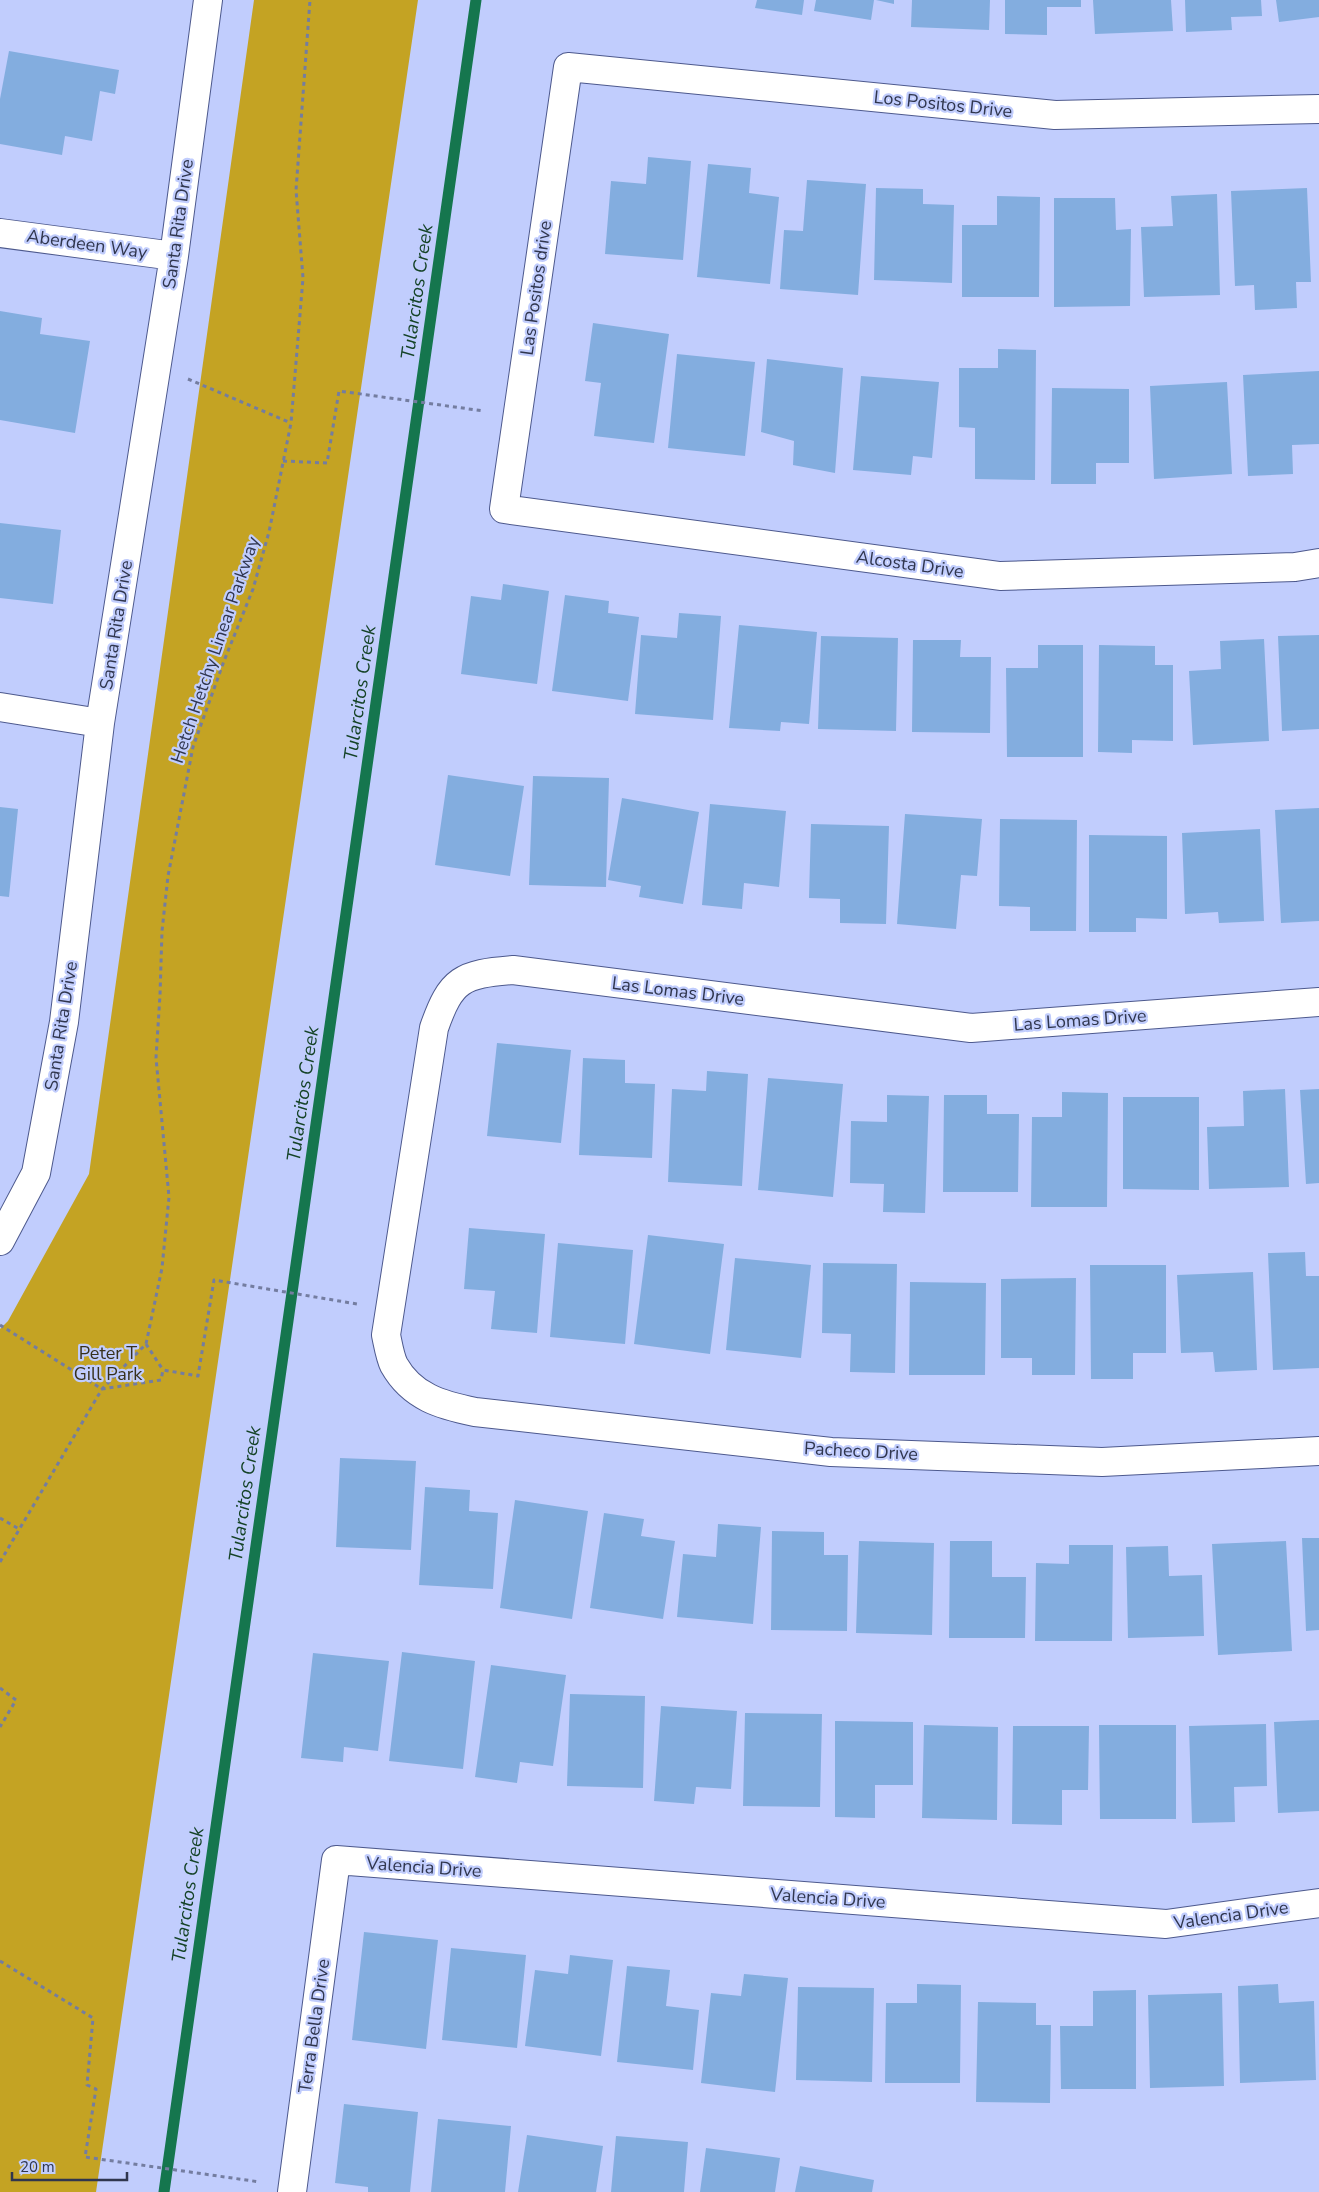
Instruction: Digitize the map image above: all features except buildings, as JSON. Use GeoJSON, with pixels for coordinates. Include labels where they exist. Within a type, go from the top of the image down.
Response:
{"type":"FeatureCollection","features":[{"type":"Feature","properties":{"kind":"street","name":"Santa Rita Drive"},"geometry":{"type":"LineString","coordinates":[[0,1241],[36,1173],[64,1022],[100,723],[174,256],[208,0]]}},
{"type":"Feature","properties":{"kind":"street","name":"Los Positos Drive"},"geometry":{"type":"LineString","coordinates":[[568,67],[1054,115],[1319,109]]}},
{"type":"Feature","properties":{"kind":"street","name":"Las Positos drive"},"geometry":{"type":"LineString","coordinates":[[504,508],[568,67]]}},
{"type":"Feature","properties":{"kind":"street","name":"Aberdeen Way"},"geometry":{"type":"LineString","coordinates":[[0,233],[174,256]]}},
{"type":"Feature","properties":{"kind":"street","name":"Alcosta Drive"},"geometry":{"type":"LineString","coordinates":[[504,508],[1000,576],[1295,567],[1319,563]]}},
{"type":"Feature","properties":{"kind":"street"},"geometry":{"type":"LineString","coordinates":[[0,707],[100,723]]}},
{"type":"Feature","properties":{"kind":"street","name":"Las Lomas Drive"},"geometry":{"type":"LineString","coordinates":[[410,1387],[394,1364],[386,1335],[434,1028],[443,1002],[458,982],[482,972],[513,970],[971,1028],[1319,1002]]}},
{"type":"Feature","properties":{"kind":"street","name":"Pacheco Drive"},"geometry":{"type":"LineString","coordinates":[[410,1387],[444,1406],[475,1412],[832,1452],[1102,1462],[1319,1451]]}},
{"type":"Feature","properties":{"kind":"street","name":"Valencia Drive"},"geometry":{"type":"LineString","coordinates":[[336,1860],[1166,1924],[1319,1903]]}},
{"type":"Feature","properties":{"kind":"street","name":"Terra Bella Drive"},"geometry":{"type":"LineString","coordinates":[[293,2189],[336,1860]]}},
{"type":"Feature","properties":{"kind":"path","name":"Hetch Hetchy Linear Parkway"},"geometry":{"type":"LineString","coordinates":[[146,1344],[162,1268],[169,1198],[156,1058],[162,931],[168,876],[193,747],[224,661],[253,589],[269,532],[291,423],[303,278],[296,190],[310,0]]}},
{"type":"Feature","properties":{"kind":"path"},"geometry":{"type":"LineString","coordinates":[[157,366],[291,423]]}},
{"type":"Feature","properties":{"kind":"path"},"geometry":{"type":"LineString","coordinates":[[283,461],[327,463],[339,391],[458,407]]}},
{"type":"Feature","properties":{"kind":"path"},"geometry":{"type":"LineString","coordinates":[[163,1370],[198,1376],[214,1280],[328,1299]]}},
{"type":"Feature","properties":{"kind":"path"},"geometry":{"type":"LineString","coordinates":[[0,1326],[102,1388],[161,1380],[163,1370],[146,1344],[102,1388],[0,1562]]}},
{"type":"Feature","properties":{"kind":"path"},"geometry":{"type":"LineString","coordinates":[[0,1518],[19,1529]]}},
{"type":"Feature","properties":{"kind":"path"},"geometry":{"type":"LineString","coordinates":[[0,1688],[16,1700],[0,1726]]}},
{"type":"Feature","properties":{"kind":"path"},"geometry":{"type":"LineString","coordinates":[[0,1961],[94,2018],[86,2085],[96,2089],[85,2157],[206,2174],[293,2189]]}},
{"type":"Feature","properties":{"kind":"green space","name":"Peter T Gill Park"},"geometry":{"type":"Polygon","coordinates":[[[254,0],[418,0],[96,2192],[0,2192],[0,1329],[8,1321],[89,1174],[254,0]]]}},
{"type":"Feature","properties":{"kind":"waterway","name":"Tularcitos Creek"},"geometry":{"type":"LineString","coordinates":[[164,2192],[476,0]]}}]}
